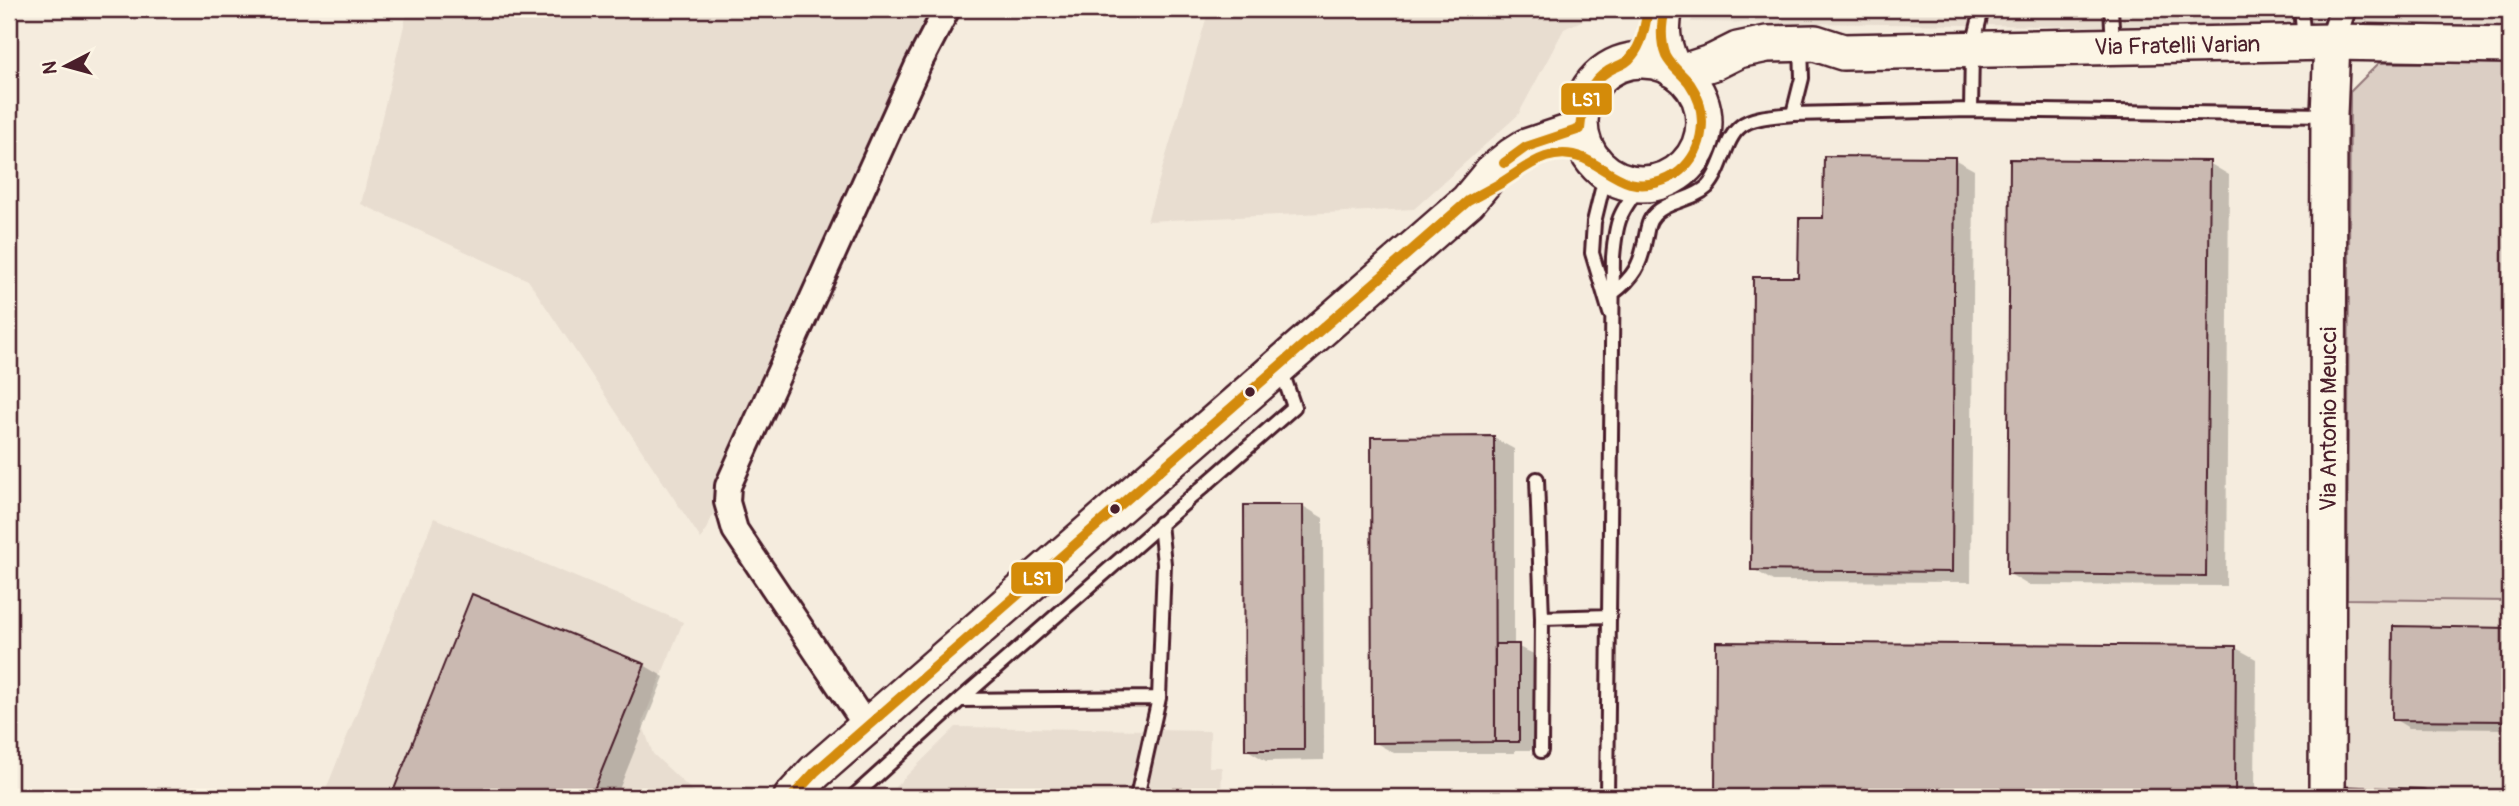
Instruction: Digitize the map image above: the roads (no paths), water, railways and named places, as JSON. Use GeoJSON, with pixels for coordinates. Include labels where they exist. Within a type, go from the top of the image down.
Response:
{"type":"FeatureCollection","features":[{"type":"Feature","properties":{"kind":"street"},"geometry":{"type":"LineString","coordinates":[[867,727],[735,530],[727,502],[729,486],[918,65],[947,9]]}},
{"type":"Feature","properties":{"kind":"street"},"geometry":{"type":"LineString","coordinates":[[1627,62],[1639,44],[1648,9]]}},
{"type":"Feature","properties":{"kind":"street"},"geometry":{"type":"LineString","coordinates":[[1468,201],[1546,156],[1573,155],[1600,167],[1623,182],[1641,185],[1662,181],[1681,171],[1695,155],[1703,135],[1703,114],[1691,85],[1676,71],[1663,46],[1661,31],[1665,9]]}},
{"type":"Feature","properties":{"kind":"street"},"geometry":{"type":"LineString","coordinates":[[2318,43],[2343,9]]}},
{"type":"Feature","properties":{"kind":"street","name":"Via Fratelli Varian"},"geometry":{"type":"LineString","coordinates":[[1703,114],[1717,90],[1736,76],[1801,55],[1815,43],[1843,52],[2318,43],[2510,45]]}},
{"type":"Feature","properties":{"kind":"street","name":"Via Antonio Meucci"},"geometry":{"type":"LineString","coordinates":[[2318,43],[2329,115],[2327,796]]}},
{"type":"Feature","properties":{"kind":"street","name":"Via Fratelli Varian"},"geometry":{"type":"LineString","coordinates":[[1676,71],[1714,62],[1738,50],[1767,44],[1801,55]]}},
{"type":"Feature","properties":{"kind":"street"},"geometry":{"type":"LineString","coordinates":[[1600,167],[1585,146],[1580,129],[1581,111],[1587,94],[1597,80],[1611,69],[1627,62],[1650,61],[1676,71]]}},
{"type":"Feature","properties":{"kind":"street"},"geometry":{"type":"LineString","coordinates":[[792,797],[815,772],[1468,201],[1492,172],[1526,148],[1580,129]]}},
{"type":"Feature","properties":{"kind":"lane"},"geometry":{"type":"LineString","coordinates":[[1970,110],[1972,50],[1982,9]]}},
{"type":"Feature","properties":{"kind":"lane"},"geometry":{"type":"LineString","coordinates":[[2110,9],[2113,48]]}},
{"type":"Feature","properties":{"kind":"lane"},"geometry":{"type":"LineString","coordinates":[[2301,9],[2318,43]]}},
{"type":"Feature","properties":{"kind":"lane"},"geometry":{"type":"LineString","coordinates":[[1793,114],[1802,78],[1801,55]]}},
{"type":"Feature","properties":{"kind":"lane"},"geometry":{"type":"LineString","coordinates":[[1613,293],[1636,273],[1652,218],[1666,206],[1693,196],[1706,187],[1719,168],[1735,132],[1742,124],[1752,120],[1793,114],[1970,110],[2329,115]]}},
{"type":"Feature","properties":{"kind":"lane"},"geometry":{"type":"LineString","coordinates":[[1600,167],[1592,253],[1613,323]]}},
{"type":"Feature","properties":{"kind":"lane"},"geometry":{"type":"LineString","coordinates":[[1607,797],[1616,226],[1624,205],[1641,185]]}},
{"type":"Feature","properties":{"kind":"lane"},"geometry":{"type":"LineString","coordinates":[[853,797],[1294,407],[1279,366]]}},
{"type":"Feature","properties":{"kind":"lane"},"geometry":{"type":"LineString","coordinates":[[1537,480],[1542,618],[1541,751]]}},
{"type":"Feature","properties":{"kind":"lane"},"geometry":{"type":"LineString","coordinates":[[1137,797],[1159,698],[1164,564],[1160,523]]}},
{"type":"Feature","properties":{"kind":"lane"},"geometry":{"type":"LineString","coordinates":[[1542,618],[1610,615]]}},
{"type":"Feature","properties":{"kind":"lane"},"geometry":{"type":"LineString","coordinates":[[960,700],[1159,698]]}},
{"type":"Feature","properties":{"kind":"lane"},"geometry":{"type":"LineString","coordinates":[[2327,796],[2422,797]]}}]}
